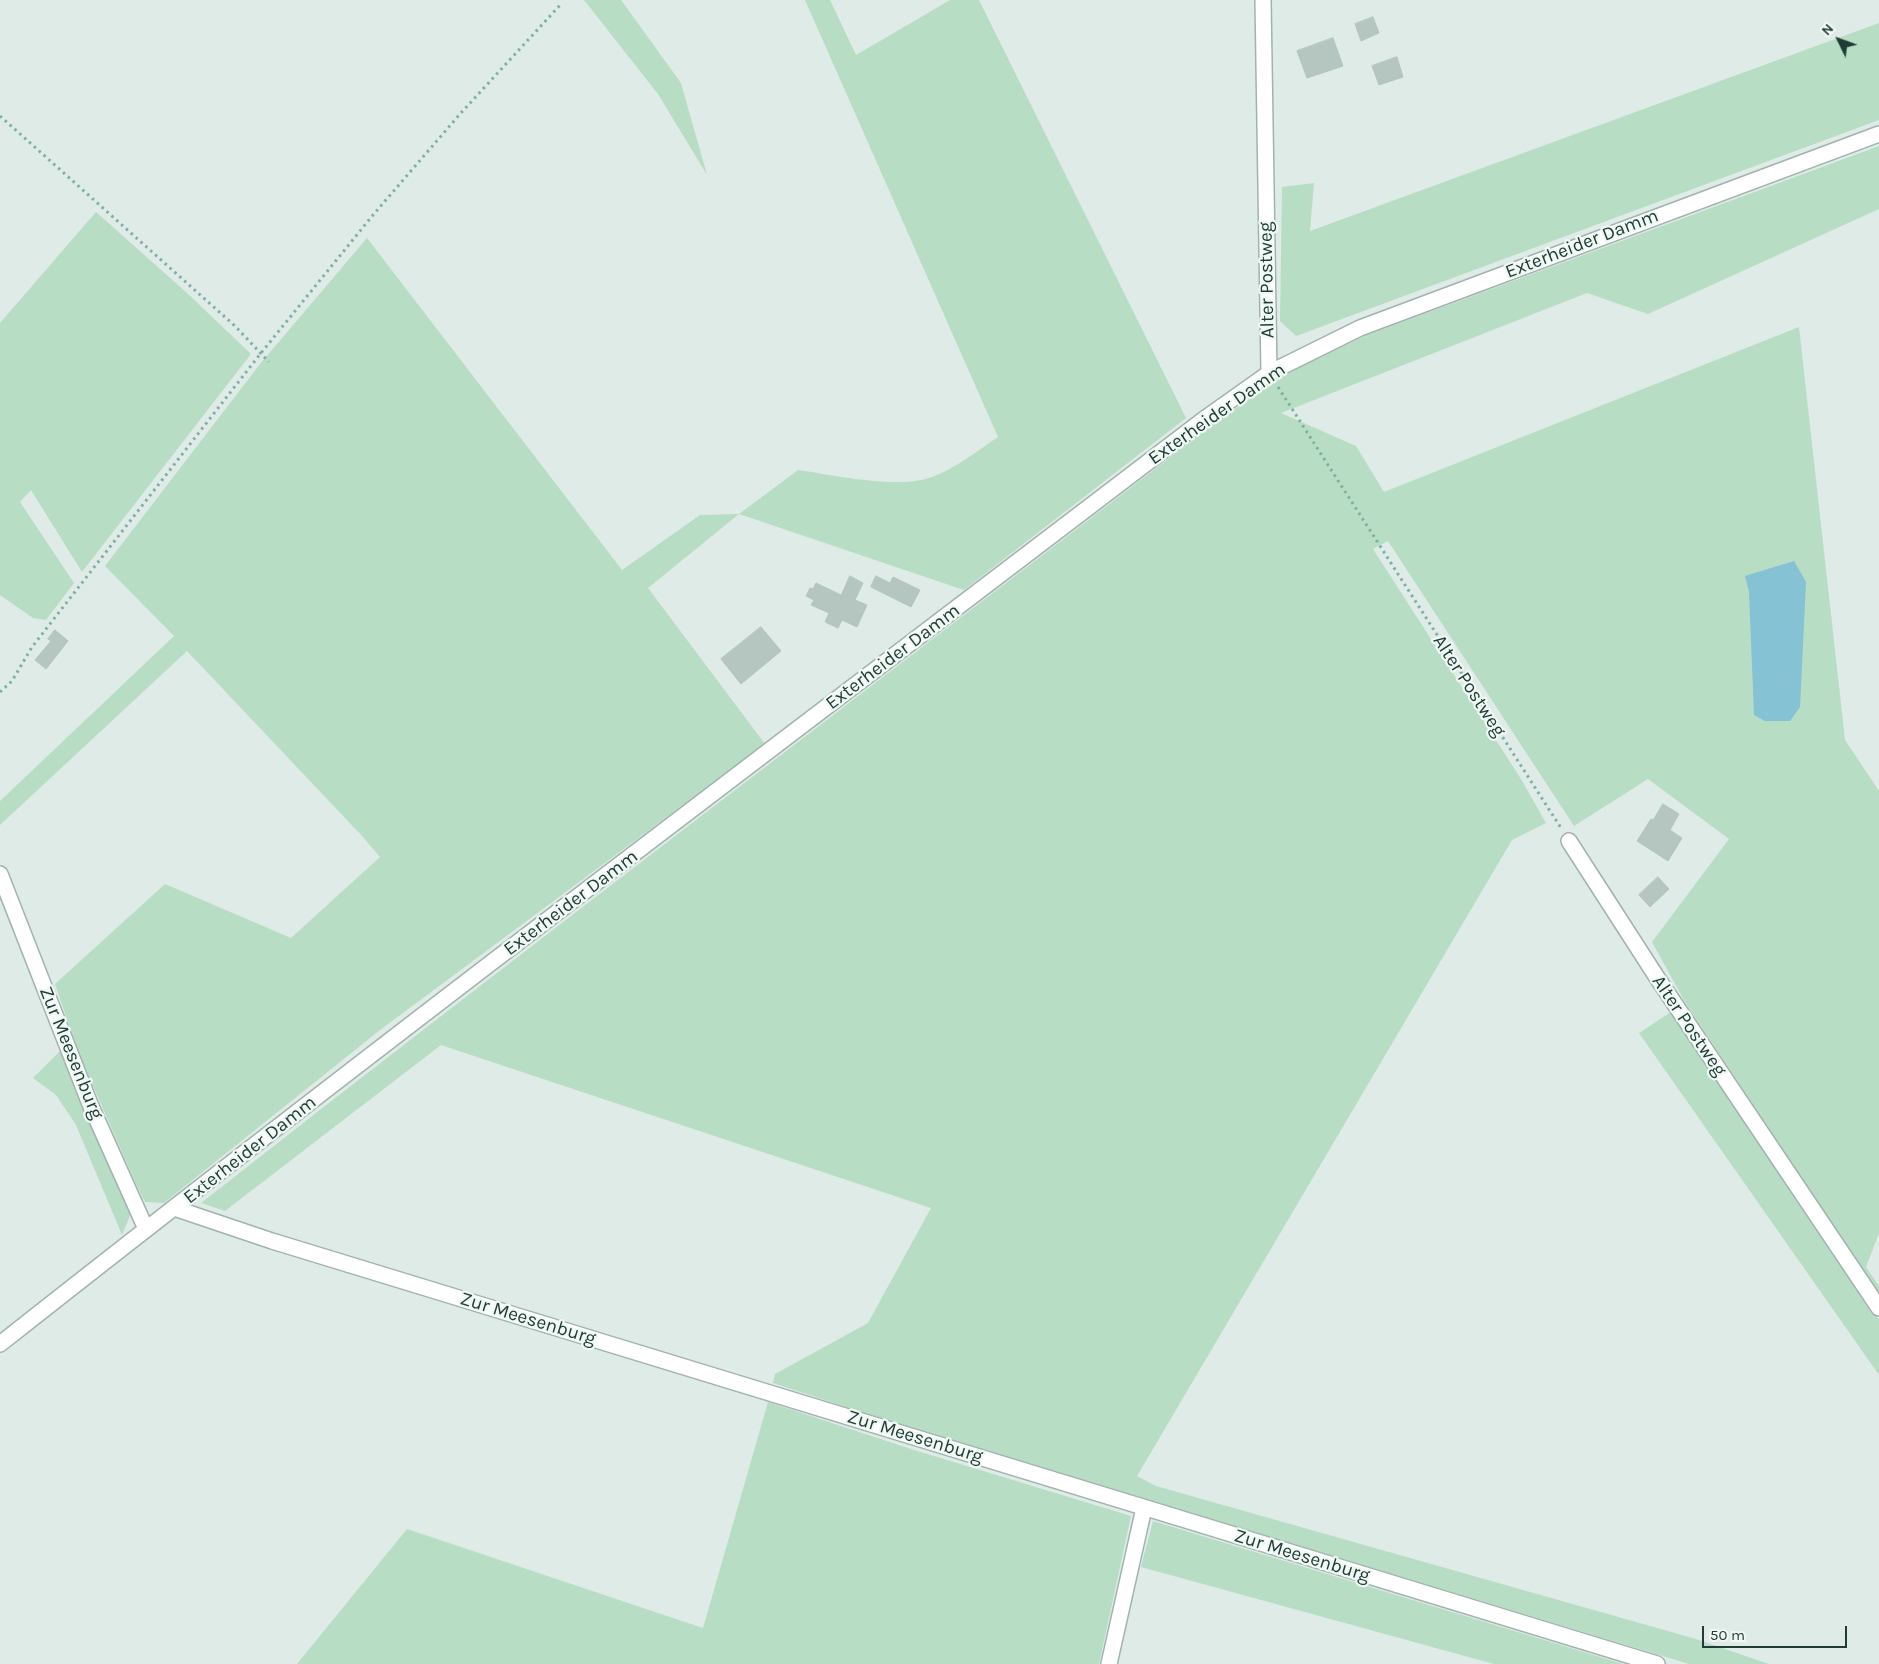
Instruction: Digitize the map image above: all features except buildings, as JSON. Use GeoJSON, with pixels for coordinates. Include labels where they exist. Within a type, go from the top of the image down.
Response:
{"type":"FeatureCollection","features":[{"type":"Feature","properties":{"kind":"street","name":"Alter Postweg"},"geometry":{"type":"LineString","coordinates":[[1263,0],[1269,373]]}},
{"type":"Feature","properties":{"kind":"street","name":"Exterheider Damm"},"geometry":{"type":"LineString","coordinates":[[0,1344],[146,1229],[1199,422],[1269,373],[1360,328],[1879,134]]}},
{"type":"Feature","properties":{"kind":"street","name":"Alter Postweg"},"geometry":{"type":"LineString","coordinates":[[1569,841],[1656,976],[1879,1308]]}},
{"type":"Feature","properties":{"kind":"street","name":"Zur Meesenburg"},"geometry":{"type":"LineString","coordinates":[[0,874],[90,1104],[146,1229]]}},
{"type":"Feature","properties":{"kind":"street","name":"Zur Meesenburg"},"geometry":{"type":"LineString","coordinates":[[174,1208],[272,1241],[1657,1664]]}},
{"type":"Feature","properties":{"kind":"street"},"geometry":{"type":"LineString","coordinates":[[1108,1664],[1144,1508]]}},
{"type":"Feature","properties":{"kind":"path"},"geometry":{"type":"LineString","coordinates":[[0,692],[12,681],[32,647],[262,353],[373,215],[460,114],[562,3]]}},
{"type":"Feature","properties":{"kind":"path"},"geometry":{"type":"LineString","coordinates":[[0,116],[235,326],[269,362]]}},
{"type":"Feature","properties":{"kind":"path","name":"Alter Postweg"},"geometry":{"type":"LineString","coordinates":[[1269,373],[1569,841]]}},
{"type":"Feature","properties":{"kind":"green space"},"geometry":{"type":"Polygon","coordinates":[[[584,0],[621,0],[681,83],[707,175],[658,94],[584,0]]]}},
{"type":"Feature","properties":{"kind":"green space"},"geometry":{"type":"Polygon","coordinates":[[[805,0],[830,0],[856,55],[950,0],[979,0],[1186,418],[964,590],[739,514],[798,470],[884,482],[918,481],[949,469],[998,437],[805,0]]]}},
{"type":"Feature","properties":{"kind":"green space"},"geometry":{"type":"Polygon","coordinates":[[[1879,23],[1879,120],[1296,336],[1280,321],[1282,187],[1314,183],[1310,231],[1879,23]]]}},
{"type":"Feature","properties":{"kind":"green space"},"geometry":{"type":"Polygon","coordinates":[[[1879,146],[1879,209],[1648,314],[1587,293],[1281,413],[1356,446],[1384,492],[1799,327],[1845,740],[1879,791],[1879,1233],[1866,1267],[1879,1286],[1879,1294],[1685,1002],[1652,942],[1729,839],[1648,779],[1574,826],[1388,541],[1373,549],[1521,779],[1546,823],[1512,840],[1137,1476],[1156,1486],[1696,1639],[1769,1664],[1689,1664],[907,1427],[773,1383],[775,1374],[868,1323],[931,1208],[441,1045],[225,1211],[201,1203],[581,908],[1216,422],[1291,371],[1367,335],[1879,146]]]}},
{"type":"Feature","properties":{"kind":"green space"},"geometry":{"type":"Polygon","coordinates":[[[96,212],[187,293],[251,354],[82,572],[31,490],[20,502],[74,583],[46,620],[33,618],[0,595],[0,323],[96,212]]]}},
{"type":"Feature","properties":{"kind":"green space"},"geometry":{"type":"Polygon","coordinates":[[[367,238],[622,570],[700,515],[739,514],[648,588],[765,744],[380,1030],[164,1203],[145,1202],[79,1054],[55,984],[165,884],[291,938],[380,857],[187,651],[0,825],[0,801],[174,636],[105,566],[260,364],[367,238]]]}},
{"type":"Feature","properties":{"kind":"green space"},"geometry":{"type":"Polygon","coordinates":[[[1671,1012],[1879,1320],[1879,1375],[1639,1033],[1671,1012]]]}},
{"type":"Feature","properties":{"kind":"green space"},"geometry":{"type":"Polygon","coordinates":[[[62,1049],[131,1213],[122,1235],[76,1125],[56,1095],[33,1078],[62,1049]]]}},
{"type":"Feature","properties":{"kind":"green space"},"geometry":{"type":"Polygon","coordinates":[[[768,1402],[911,1449],[1131,1516],[1099,1664],[297,1664],[407,1529],[703,1628],[768,1402]]]}},
{"type":"Feature","properties":{"kind":"green space"},"geometry":{"type":"Polygon","coordinates":[[[1153,1521],[1623,1664],[1494,1664],[1141,1567],[1153,1521]]]}},
{"type":"Feature","properties":{"kind":"water"},"geometry":{"type":"Polygon","coordinates":[[[1794,561],[1806,582],[1800,707],[1790,721],[1765,721],[1754,715],[1749,592],[1745,576],[1794,561]]]}}]}
